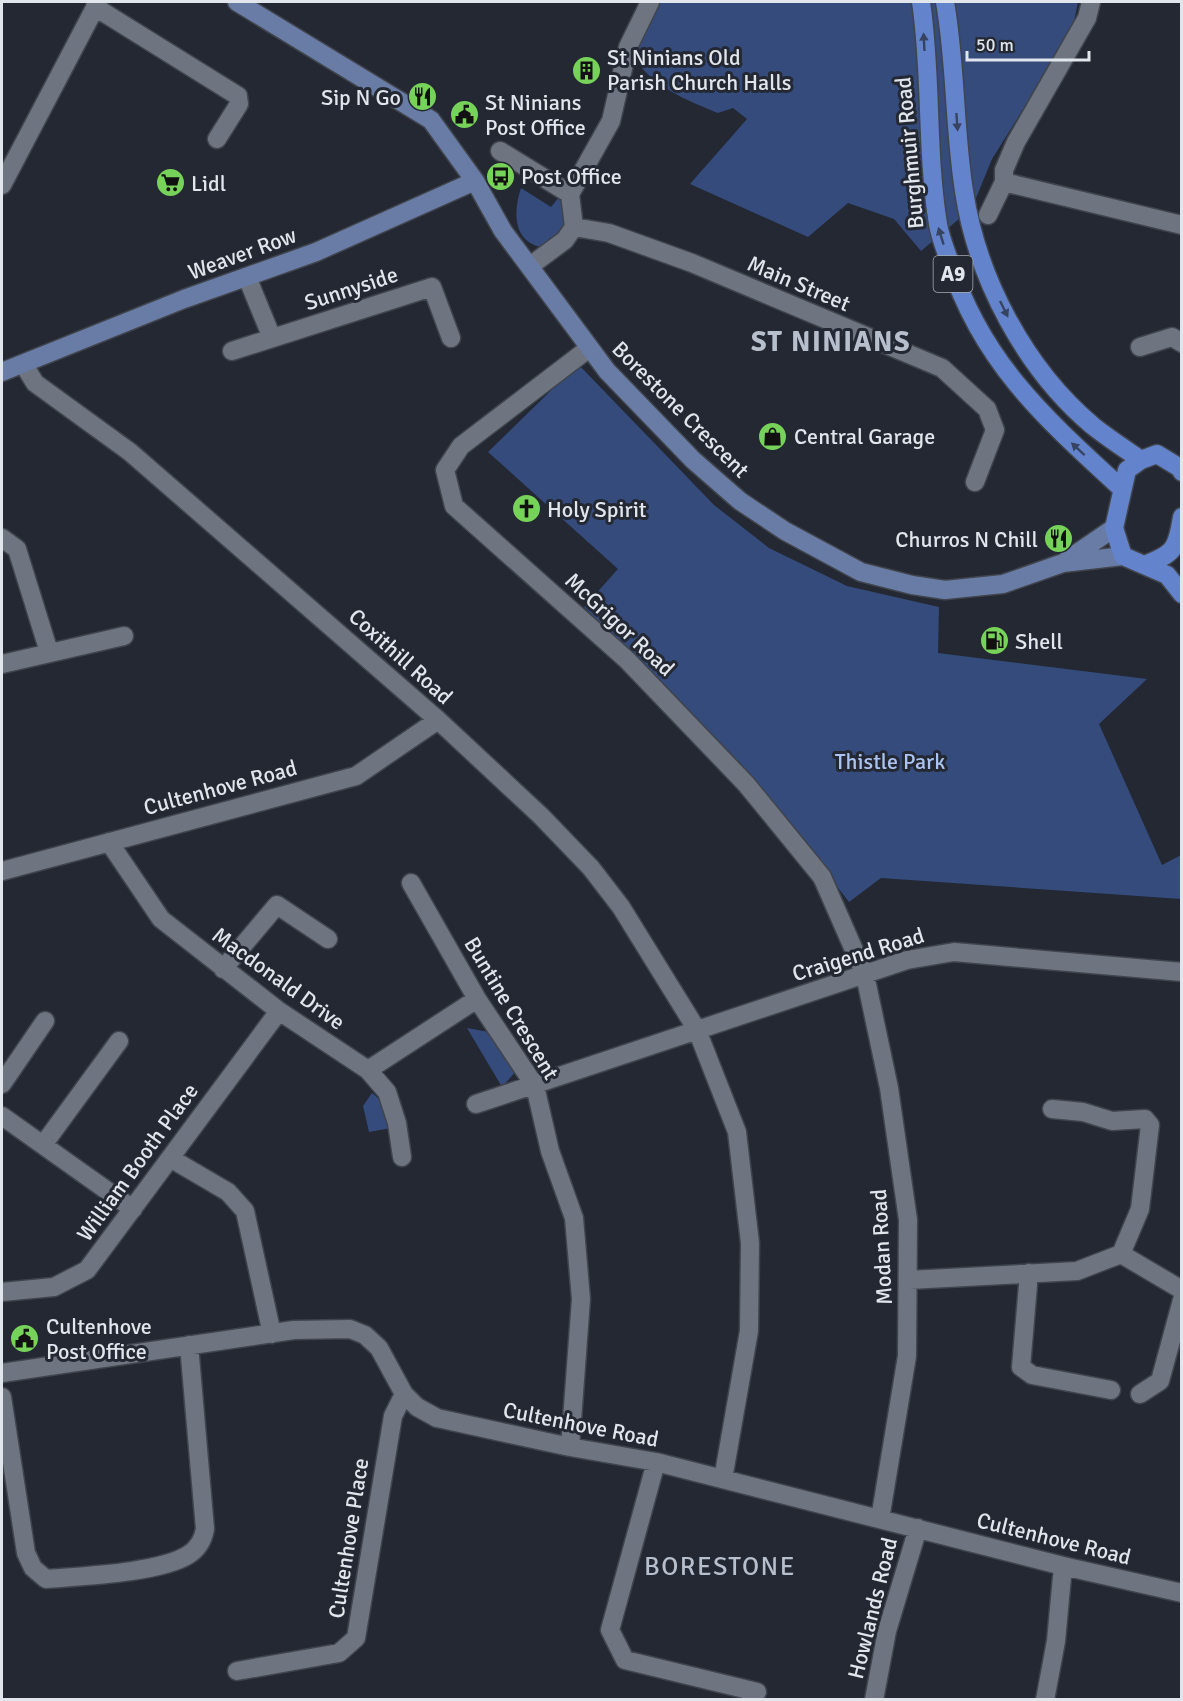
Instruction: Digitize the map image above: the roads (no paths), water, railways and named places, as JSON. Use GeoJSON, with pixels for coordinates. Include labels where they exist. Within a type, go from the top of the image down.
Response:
{"type":"FeatureCollection","features":[{"type":"Feature","properties":{"kind":"main road"},"geometry":{"type":"LineString","coordinates":[[237,2],[431,120],[475,181]]}},
{"type":"Feature","properties":{"kind":"main road","name":"Burghmuir Road"},"geometry":{"type":"LineString","coordinates":[[921,2],[931,161],[938,227],[959,293],[982,339],[1006,375],[1073,444],[1121,489]]}},
{"type":"Feature","properties":{"kind":"main road","name":"A9"},"geometry":{"type":"LineString","coordinates":[[945,2],[952,41],[963,190],[971,233],[988,277],[1014,331],[1039,367],[1092,425],[1149,457],[1180,468],[1182,472]]}},
{"type":"Feature","properties":{"kind":"main road","name":"Borestone Crescent"},"geometry":{"type":"LineString","coordinates":[[475,181],[503,231],[588,349],[693,460],[740,501],[785,531],[861,572],[912,585],[945,590],[1003,584],[1063,563],[1123,556]]}},
{"type":"Feature","properties":{"kind":"main road","name":"Weaver Row"},"geometry":{"type":"LineString","coordinates":[[2,372],[354,236],[475,181]]}},
{"type":"Feature","properties":{"kind":"main road"},"geometry":{"type":"LineString","coordinates":[[1149,457],[1127,470],[1114,528],[1123,556],[1167,575],[1182,594]]}},
{"type":"Feature","properties":{"kind":"main road","name":"A9"},"geometry":{"type":"LineString","coordinates":[[1149,457],[1182,457]]}},
{"type":"Feature","properties":{"kind":"main road"},"geometry":{"type":"LineString","coordinates":[[1144,565],[1169,556],[1180,543],[1182,517]]}},
{"type":"Feature","properties":{"kind":"main road","name":"Borestone Crescent"},"geometry":{"type":"LineString","coordinates":[[1063,563],[1114,528]]}},
{"type":"Feature","properties":{"kind":"street"},"geometry":{"type":"LineString","coordinates":[[530,266],[565,240],[574,228],[570,194],[610,122],[628,47],[650,2]]}},
{"type":"Feature","properties":{"kind":"street"},"geometry":{"type":"LineString","coordinates":[[988,214],[1004,182],[1004,170],[1016,142],[1087,18],[1091,2]]}},
{"type":"Feature","properties":{"kind":"street"},"geometry":{"type":"LineString","coordinates":[[2,185],[97,4],[238,96],[239,104],[217,139]]}},
{"type":"Feature","properties":{"kind":"street"},"geometry":{"type":"LineString","coordinates":[[500,151],[570,194]]}},
{"type":"Feature","properties":{"kind":"street"},"geometry":{"type":"LineString","coordinates":[[1004,182],[1182,225]]}},
{"type":"Feature","properties":{"kind":"street","name":"Main Street"},"geometry":{"type":"LineString","coordinates":[[574,228],[609,232],[692,263],[808,314],[942,368],[987,410],[995,430],[990,449],[975,482]]}},
{"type":"Feature","properties":{"kind":"street"},"geometry":{"type":"LineString","coordinates":[[247,277],[272,338]]}},
{"type":"Feature","properties":{"kind":"street","name":"Sunnyside"},"geometry":{"type":"LineString","coordinates":[[232,351],[432,287],[451,338]]}},
{"type":"Feature","properties":{"kind":"street"},"geometry":{"type":"LineString","coordinates":[[1140,347],[1172,337],[1182,343]]}},
{"type":"Feature","properties":{"kind":"street","name":"McGrigor Road"},"geometry":{"type":"LineString","coordinates":[[588,349],[461,446],[445,470],[454,506],[627,660],[746,784],[822,877],[865,975]]}},
{"type":"Feature","properties":{"kind":"street","name":"Coxithill Road"},"geometry":{"type":"LineString","coordinates":[[24,365],[34,383],[130,452],[438,720],[541,816],[591,868],[621,907],[697,1030],[737,1132],[750,1243],[749,1331],[723,1479]]}},
{"type":"Feature","properties":{"kind":"street"},"geometry":{"type":"LineString","coordinates":[[2,538],[17,549],[49,652]]}},
{"type":"Feature","properties":{"kind":"street"},"geometry":{"type":"LineString","coordinates":[[2,664],[124,636]]}},
{"type":"Feature","properties":{"kind":"street","name":"Cultenhove Road"},"geometry":{"type":"LineString","coordinates":[[2,872],[356,776],[438,720]]}},
{"type":"Feature","properties":{"kind":"street","name":"Macdonald Drive"},"geometry":{"type":"LineString","coordinates":[[109,842],[161,919],[279,1011],[368,1070],[387,1092],[397,1123],[402,1157]]}},
{"type":"Feature","properties":{"kind":"street","name":"Buntine Crescent"},"geometry":{"type":"LineString","coordinates":[[411,883],[477,999],[535,1086],[550,1151],[574,1218],[581,1299],[570,1447]]}},
{"type":"Feature","properties":{"kind":"street"},"geometry":{"type":"LineString","coordinates":[[223,969],[277,905],[328,939]]}},
{"type":"Feature","properties":{"kind":"street","name":"Craigend Road"},"geometry":{"type":"LineString","coordinates":[[476,1104],[907,960],[954,952],[1182,972]]}},
{"type":"Feature","properties":{"kind":"street","name":"Modan Road"},"geometry":{"type":"LineString","coordinates":[[865,975],[891,1099],[908,1220],[907,1356],[880,1519]]}},
{"type":"Feature","properties":{"kind":"street"},"geometry":{"type":"LineString","coordinates":[[368,1070],[477,999]]}},
{"type":"Feature","properties":{"kind":"street","name":"William Booth Place"},"geometry":{"type":"LineString","coordinates":[[2,1292],[54,1287],[87,1270],[279,1011]]}},
{"type":"Feature","properties":{"kind":"street"},"geometry":{"type":"LineString","coordinates":[[2,1084],[45,1021]]}},
{"type":"Feature","properties":{"kind":"street"},"geometry":{"type":"LineString","coordinates":[[43,1145],[119,1041]]}},
{"type":"Feature","properties":{"kind":"street"},"geometry":{"type":"LineString","coordinates":[[909,1280],[1077,1271],[1121,1254],[1140,1209],[1150,1125],[1145,1119],[1112,1121],[1083,1112],[1053,1109]]}},
{"type":"Feature","properties":{"kind":"street"},"geometry":{"type":"LineString","coordinates":[[2,1116],[133,1209]]}},
{"type":"Feature","properties":{"kind":"street"},"geometry":{"type":"LineString","coordinates":[[170,1158],[228,1192],[245,1211],[272,1334]]}},
{"type":"Feature","properties":{"kind":"street"},"geometry":{"type":"LineString","coordinates":[[1121,1254],[1182,1290]]}},
{"type":"Feature","properties":{"kind":"street"},"geometry":{"type":"LineString","coordinates":[[1029,1273],[1021,1367],[1032,1376],[1111,1390]]}},
{"type":"Feature","properties":{"kind":"street"},"geometry":{"type":"LineString","coordinates":[[1140,1394],[1160,1381],[1182,1300]]}},
{"type":"Feature","properties":{"kind":"street","name":"Cultenhove Road"},"geometry":{"type":"LineString","coordinates":[[2,1373],[272,1334],[350,1329],[364,1335],[379,1348],[404,1394],[417,1407],[437,1418],[570,1447],[656,1462],[1063,1566],[1182,1593]]}},
{"type":"Feature","properties":{"kind":"street"},"geometry":{"type":"LineString","coordinates":[[2,1397],[7,1472],[26,1552],[33,1568],[46,1579],[126,1571],[180,1560],[191,1554],[203,1540],[205,1529],[189,1345]]}},
{"type":"Feature","properties":{"kind":"street","name":"Cultenhove Place"},"geometry":{"type":"LineString","coordinates":[[237,1671],[339,1653],[356,1638],[393,1416],[404,1394]]}},
{"type":"Feature","properties":{"kind":"street"},"geometry":{"type":"LineString","coordinates":[[656,1462],[610,1630],[626,1660],[757,1692]]}},
{"type":"Feature","properties":{"kind":"street","name":"Howlands Road"},"geometry":{"type":"LineString","coordinates":[[874,1700],[886,1630],[918,1528]]}},
{"type":"Feature","properties":{"kind":"street"},"geometry":{"type":"LineString","coordinates":[[1045,1700],[1056,1641],[1063,1566]]}},
{"type":"Feature","properties":{"kind":"place","name":"St Ninians Old Parish Church Halls"},"geometry":{"type":"Point","coordinates":[586,70]}},
{"type":"Feature","properties":{"kind":"place","name":"Sip N Go"},"geometry":{"type":"Point","coordinates":[422,97]}},
{"type":"Feature","properties":{"kind":"place","name":"St Ninians Post Office"},"geometry":{"type":"Point","coordinates":[464,115]}},
{"type":"Feature","properties":{"kind":"place","name":"Post Office"},"geometry":{"type":"Point","coordinates":[500,176]}},
{"type":"Feature","properties":{"kind":"place","name":"Lidl"},"geometry":{"type":"Point","coordinates":[170,183]}},
{"type":"Feature","properties":{"kind":"place","name":"Central Garage"},"geometry":{"type":"Point","coordinates":[773,436]}},
{"type":"Feature","properties":{"kind":"place","name":"Holy Spirit"},"geometry":{"type":"Point","coordinates":[526,509]}},
{"type":"Feature","properties":{"kind":"place","name":"Churros N Chill"},"geometry":{"type":"Point","coordinates":[1059,539]}},
{"type":"Feature","properties":{"kind":"place","name":"Shell"},"geometry":{"type":"Point","coordinates":[994,641]}},
{"type":"Feature","properties":{"kind":"place","name":"Cultenhove Post Office"},"geometry":{"type":"Point","coordinates":[25,1339]}},
{"type":"Feature","properties":{"kind":"district","name":"ST NINIANS"},"geometry":{"type":"Point","coordinates":[831,341]}},
{"type":"Feature","properties":{"kind":"district","name":"BORESTONE"},"geometry":{"type":"Point","coordinates":[720,1566]}},
{"type":"Feature","properties":{"kind":"park label","name":"Thistle Park"},"geometry":{"type":"Point","coordinates":[890,761]}}]}
